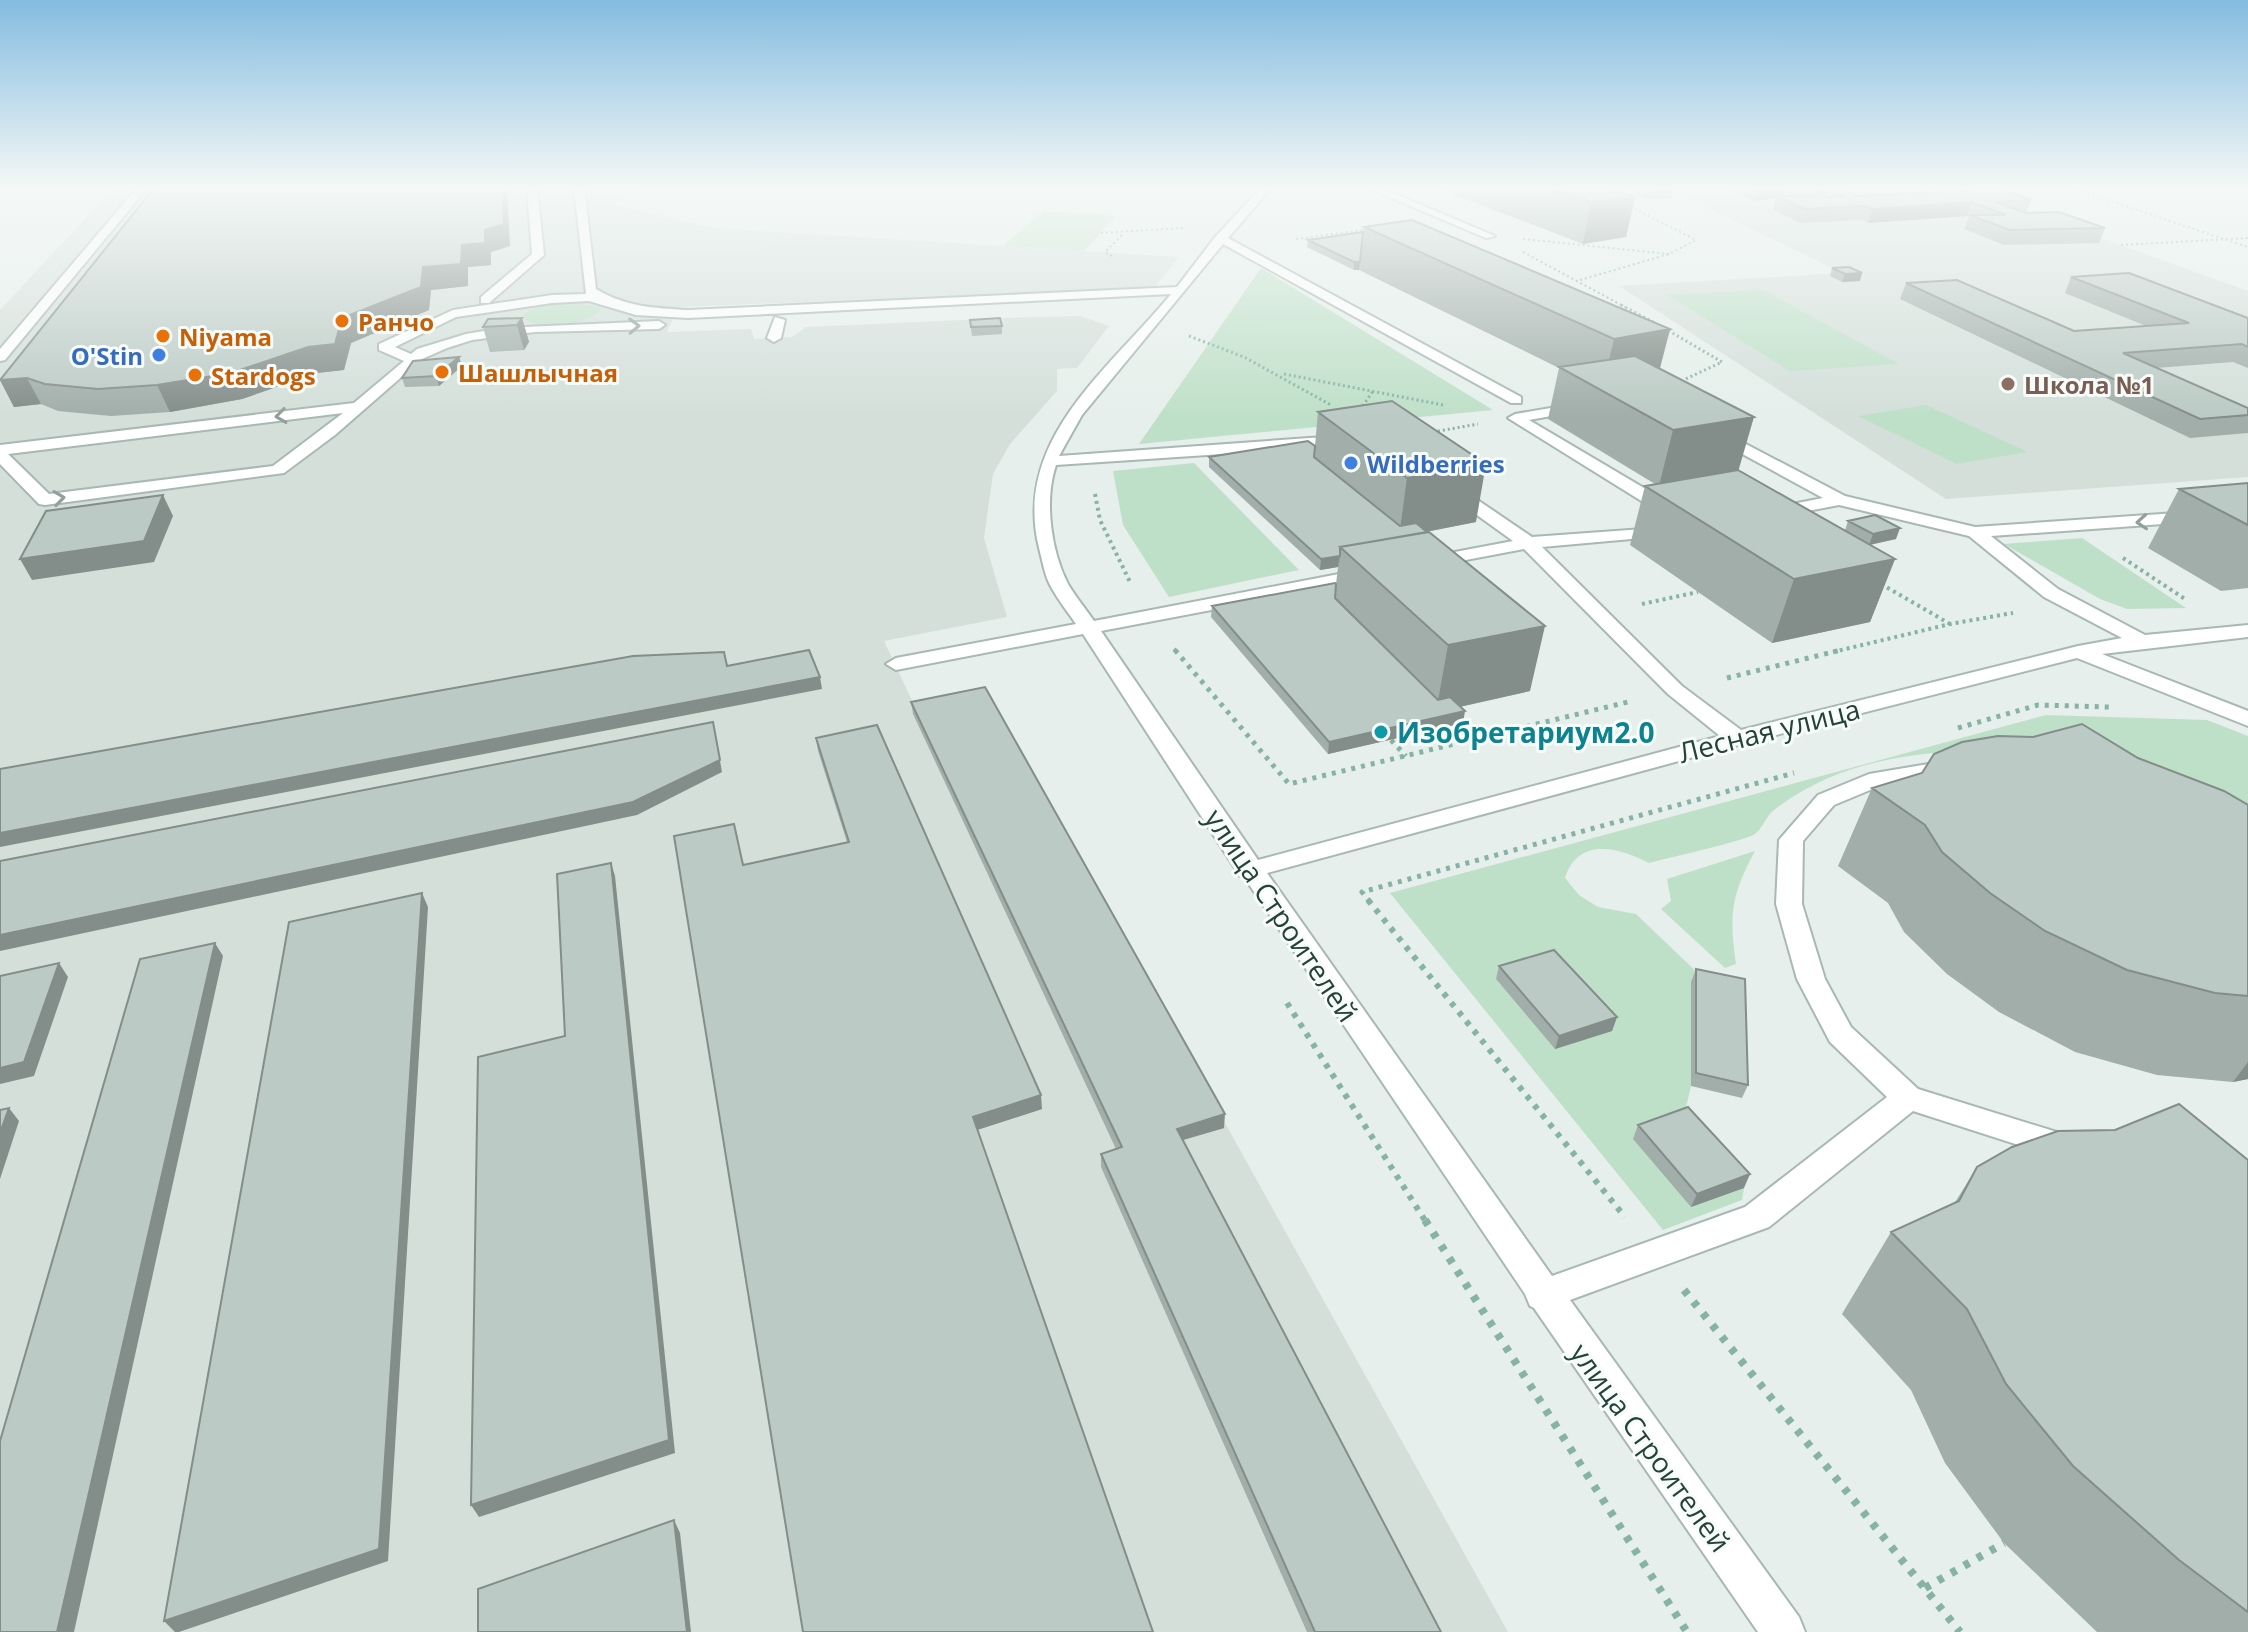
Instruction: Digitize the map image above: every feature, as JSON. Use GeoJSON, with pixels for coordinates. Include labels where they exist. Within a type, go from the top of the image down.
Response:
{"type":"FeatureCollection","features":[{"type":"Feature","properties":{"kind":"street"},"geometry":{"type":"LineString","coordinates":[[0,357],[78,264]]}},
{"type":"Feature","properties":{"kind":"street"},"geometry":{"type":"LineString","coordinates":[[485,300],[527,264]]}},
{"type":"Feature","properties":{"kind":"street"},"geometry":{"type":"LineString","coordinates":[[585,264],[593,294],[636,311],[688,314],[1174,297]]}},
{"type":"Feature","properties":{"kind":"street","name":"улица Строителей"},"geometry":{"type":"LineString","coordinates":[[1200,264],[1067,424],[1050,461],[1044,476],[1041,527],[1058,582],[1249,870],[1542,1295],[1784,1632]]}},
{"type":"Feature","properties":{"kind":"street"},"geometry":{"type":"LineString","coordinates":[[1268,264],[1516,400]]}},
{"type":"Feature","properties":{"kind":"street"},"geometry":{"type":"LineString","coordinates":[[572,297],[610,302],[615,311],[593,323],[472,337],[439,346],[415,358],[384,347],[453,314],[572,297]]}},
{"type":"Feature","properties":{"kind":"street"},"geometry":{"type":"LineString","coordinates":[[533,303],[509,315],[509,321],[517,326],[552,329],[779,320],[1174,297]]}},
{"type":"Feature","properties":{"kind":"street"},"geometry":{"type":"LineString","coordinates":[[0,453],[45,500],[278,470],[455,328],[533,303]]}},
{"type":"Feature","properties":{"kind":"street"},"geometry":{"type":"LineString","coordinates":[[774,338],[779,320]]}},
{"type":"Feature","properties":{"kind":"street"},"geometry":{"type":"LineString","coordinates":[[1515,418],[1646,396]]}},
{"type":"Feature","properties":{"kind":"street"},"geometry":{"type":"LineString","coordinates":[[0,453],[359,407]]}},
{"type":"Feature","properties":{"kind":"street"},"geometry":{"type":"LineString","coordinates":[[896,664],[1528,543],[1684,524],[1515,418]]}},
{"type":"Feature","properties":{"kind":"street"},"geometry":{"type":"LineString","coordinates":[[1701,426],[1839,500],[1975,532],[2248,513]]}},
{"type":"Feature","properties":{"kind":"street"},"geometry":{"type":"LineString","coordinates":[[1050,461],[1198,452],[1261,443],[1382,440]]}},
{"type":"Feature","properties":{"kind":"street"},"geometry":{"type":"LineString","coordinates":[[1431,475],[1528,543],[1675,690],[1737,738]]}},
{"type":"Feature","properties":{"kind":"street"},"geometry":{"type":"LineString","coordinates":[[1750,517],[1839,500]]}},
{"type":"Feature","properties":{"kind":"street"},"geometry":{"type":"LineString","coordinates":[[1975,532],[2051,593],[2142,641]]}},
{"type":"Feature","properties":{"kind":"street","name":"Лесная улица"},"geometry":{"type":"LineString","coordinates":[[1249,870],[1737,738],[2078,652],[2142,641],[2248,631]]}},
{"type":"Feature","properties":{"kind":"street"},"geometry":{"type":"LineString","coordinates":[[2078,652],[2248,719]]}},
{"type":"Feature","properties":{"kind":"street"},"geometry":{"type":"LineString","coordinates":[[1984,769],[1953,767],[1877,779],[1826,800],[1791,840],[1789,904],[1811,979],[1840,1034],[1908,1098],[2085,1152]]}},
{"type":"Feature","properties":{"kind":"street"},"geometry":{"type":"LineString","coordinates":[[1542,1295],[1757,1217],[1908,1098]]}},
{"type":"Feature","properties":{"kind":"path"},"geometry":{"type":"LineString","coordinates":[[1548,264],[1722,362],[1646,396]]}},
{"type":"Feature","properties":{"kind":"path"},"geometry":{"type":"LineString","coordinates":[[1580,280],[1634,264]]}},
{"type":"Feature","properties":{"kind":"path"},"geometry":{"type":"LineString","coordinates":[[1187,335],[1277,373],[1382,440],[1515,418]]}},
{"type":"Feature","properties":{"kind":"path"},"geometry":{"type":"LineString","coordinates":[[1277,373],[1515,418]]}},
{"type":"Feature","properties":{"kind":"path"},"geometry":{"type":"LineString","coordinates":[[1088,460],[1100,520],[1147,617],[1289,784],[1950,624],[2069,602]]}},
{"type":"Feature","properties":{"kind":"path"},"geometry":{"type":"LineString","coordinates":[[2075,527],[2194,605]]}},
{"type":"Feature","properties":{"kind":"path"},"geometry":{"type":"LineString","coordinates":[[1870,577],[1950,624]]}},
{"type":"Feature","properties":{"kind":"path"},"geometry":{"type":"LineString","coordinates":[[1951,729],[2038,705],[2115,707]]}},
{"type":"Feature","properties":{"kind":"path"},"geometry":{"type":"LineString","coordinates":[[1391,740],[1406,756]]}},
{"type":"Feature","properties":{"kind":"path"},"geometry":{"type":"LineString","coordinates":[[1362,892],[1804,770]]}},
{"type":"Feature","properties":{"kind":"path"},"geometry":{"type":"LineString","coordinates":[[1284,1000],[1687,1632]]}},
{"type":"Feature","properties":{"kind":"path"},"geometry":{"type":"LineString","coordinates":[[1925,1588],[2004,1543]]}},
{"type":"Feature","properties":{"kind":"shaded area"},"geometry":{"type":"Polygon","coordinates":[[[43,264],[1173,264],[1154,288],[678,307],[667,332],[751,329],[754,339],[792,337],[806,327],[1080,316],[1109,326],[1077,368],[1057,369],[1057,391],[1010,444],[993,474],[984,538],[1007,617],[884,641],[917,711],[987,695],[1508,1632],[0,1632],[0,310],[43,264]]]}},
{"type":"Feature","properties":{"kind":"shaded area","name":"Школа №1"},"geometry":{"type":"Polygon","coordinates":[[[1825,264],[2173,264],[2248,291],[2248,477],[1946,499],[1619,286],[1843,273],[1825,264]]]}},
{"type":"Feature","properties":{"kind":"green space"},"geometry":{"type":"Polygon","coordinates":[[[1261,268],[1493,410],[1139,444],[1261,268]]]}},
{"type":"Feature","properties":{"kind":"green space"},"geometry":{"type":"Polygon","coordinates":[[[1763,290],[1899,364],[1790,371],[1667,295],[1763,290]]]}},
{"type":"Feature","properties":{"kind":"green space"},"geometry":{"type":"Polygon","coordinates":[[[569,301],[600,307],[600,311],[584,320],[563,325],[542,325],[524,319],[524,314],[541,306],[569,301]]]}},
{"type":"Feature","properties":{"kind":"green space"},"geometry":{"type":"Polygon","coordinates":[[[1926,405],[2028,452],[1957,464],[1858,416],[1926,405]]]}},
{"type":"Feature","properties":{"kind":"green space"},"geometry":{"type":"Polygon","coordinates":[[[1194,463],[1299,570],[1169,597],[1123,525],[1113,471],[1194,463]]]}},
{"type":"Feature","properties":{"kind":"green space"},"geometry":{"type":"Polygon","coordinates":[[[2082,538],[2186,608],[2127,609],[2100,599],[2004,544],[2082,538]]]}},
{"type":"Feature","properties":{"kind":"green space"},"geometry":{"type":"Polygon","coordinates":[[[2046,715],[2207,720],[2248,736],[2248,833],[1981,751],[1954,752],[1872,763],[1821,781],[1774,810],[1755,834],[1737,841],[1649,863],[1625,853],[1600,849],[1579,856],[1571,865],[1565,878],[1579,895],[1598,907],[1636,914],[1703,978],[1691,983],[1691,1086],[1683,1120],[1691,1207],[1744,1188],[1742,1200],[1663,1230],[1390,893],[2046,715]]]}},
{"type":"Feature","properties":{"kind":"green space"},"geometry":{"type":"Polygon","coordinates":[[[1755,851],[1734,906],[1736,964],[1725,968],[1661,909],[1671,901],[1667,879],[1755,851]]]}},
{"type":"Feature","properties":{"kind":"building"},"geometry":{"type":"Polygon","coordinates":[[[93,264],[459,264],[423,267],[421,287],[342,318],[335,344],[308,347],[231,373],[157,385],[98,389],[45,384],[27,378],[0,380],[93,264]]]}},
{"type":"Feature","properties":{"kind":"building"},"geometry":{"type":"Polygon","coordinates":[[[1447,264],[1517,264],[1670,329],[1614,339],[1447,264]]]}},
{"type":"Feature","properties":{"kind":"building"},"geometry":{"type":"Polygon","coordinates":[[[1849,267],[1862,273],[1845,274],[1832,268],[1849,267]]]}},
{"type":"Feature","properties":{"kind":"building"},"geometry":{"type":"Polygon","coordinates":[[[2129,273],[2248,318],[2248,347],[2242,344],[2123,353],[2248,408],[2248,415],[2200,419],[1906,283],[1957,280],[2074,331],[2189,323],[2071,277],[2129,273]]]}},
{"type":"Feature","properties":{"kind":"building"},"geometry":{"type":"Polygon","coordinates":[[[522,318],[517,325],[483,327],[488,319],[522,318]]]}},
{"type":"Feature","properties":{"kind":"building"},"geometry":{"type":"Polygon","coordinates":[[[1000,318],[1002,326],[971,327],[970,320],[1000,318]]]}},
{"type":"Feature","properties":{"kind":"building"},"geometry":{"type":"Polygon","coordinates":[[[1635,356],[1754,417],[1673,430],[1559,367],[1635,356]]]}},
{"type":"Feature","properties":{"kind":"building"},"geometry":{"type":"Polygon","coordinates":[[[459,357],[436,376],[402,378],[413,361],[459,357]]]}},
{"type":"Feature","properties":{"kind":"building"},"geometry":{"type":"Polygon","coordinates":[[[1392,401],[1486,464],[1407,478],[1318,412],[1392,401]]]}},
{"type":"Feature","properties":{"kind":"building"},"geometry":{"type":"Polygon","coordinates":[[[1308,441],[1315,446],[1314,457],[1400,526],[1416,523],[1427,532],[1340,547],[1340,556],[1321,559],[1209,457],[1308,441]]]}},
{"type":"Feature","properties":{"kind":"building"},"geometry":{"type":"Polygon","coordinates":[[[1738,470],[1895,559],[1794,579],[1645,486],[1738,470]]]}},
{"type":"Feature","properties":{"kind":"building"},"geometry":{"type":"Polygon","coordinates":[[[2248,483],[2248,525],[2179,489],[2248,483]]]}},
{"type":"Feature","properties":{"kind":"building"},"geometry":{"type":"Polygon","coordinates":[[[163,495],[144,541],[20,559],[46,511],[163,495]]]}},
{"type":"Feature","properties":{"kind":"building"},"geometry":{"type":"Polygon","coordinates":[[[1875,515],[1900,528],[1873,534],[1848,521],[1875,515]]]}},
{"type":"Feature","properties":{"kind":"building"},"geometry":{"type":"Polygon","coordinates":[[[1429,532],[1545,626],[1448,645],[1340,547],[1429,532]]]}},
{"type":"Feature","properties":{"kind":"building"},"geometry":{"type":"Polygon","coordinates":[[[1335,583],[1335,598],[1438,700],[1450,697],[1465,711],[1329,742],[1212,606],[1335,583]]]}},
{"type":"Feature","properties":{"kind":"building"},"geometry":{"type":"Polygon","coordinates":[[[809,650],[820,677],[0,833],[0,769],[633,656],[724,652],[727,666],[809,650]]]}},
{"type":"Feature","properties":{"kind":"building"},"geometry":{"type":"Polygon","coordinates":[[[985,687],[1225,1114],[1177,1129],[1441,1632],[1315,1632],[1101,1154],[1122,1147],[911,702],[985,687]]]}},
{"type":"Feature","properties":{"kind":"building"},"geometry":{"type":"Polygon","coordinates":[[[713,722],[720,760],[633,802],[0,935],[0,861],[713,722]]]}},
{"type":"Feature","properties":{"kind":"building"},"geometry":{"type":"Polygon","coordinates":[[[2082,724],[2138,758],[2224,791],[2248,805],[2248,996],[2215,993],[2127,970],[2045,931],[1990,893],[1942,852],[1925,825],[1872,788],[1922,773],[1934,754],[1962,742],[1998,736],[2033,737],[2082,724]]]}},
{"type":"Feature","properties":{"kind":"building"},"geometry":{"type":"Polygon","coordinates":[[[877,725],[1041,1095],[973,1117],[1153,1632],[803,1632],[674,836],[734,824],[743,865],[849,842],[816,738],[877,725]]]}},
{"type":"Feature","properties":{"kind":"building"},"geometry":{"type":"Polygon","coordinates":[[[611,863],[669,1440],[471,1505],[478,1057],[565,1036],[557,874],[611,863]]]}},
{"type":"Feature","properties":{"kind":"building"},"geometry":{"type":"Polygon","coordinates":[[[422,893],[379,1549],[164,1621],[289,922],[422,893]]]}},
{"type":"Feature","properties":{"kind":"building"},"geometry":{"type":"Polygon","coordinates":[[[215,943],[57,1632],[0,1632],[0,1441],[140,959],[215,943]]]}},
{"type":"Feature","properties":{"kind":"building"},"geometry":{"type":"Polygon","coordinates":[[[1554,950],[1617,1017],[1559,1036],[1499,966],[1554,950]]]}},
{"type":"Feature","properties":{"kind":"building"},"geometry":{"type":"Polygon","coordinates":[[[59,963],[24,1062],[0,1068],[0,976],[59,963]]]}},
{"type":"Feature","properties":{"kind":"building"},"geometry":{"type":"Polygon","coordinates":[[[1696,969],[1745,979],[1748,1085],[1696,1073],[1696,969]]]}},
{"type":"Feature","properties":{"kind":"building"},"geometry":{"type":"Polygon","coordinates":[[[2179,1104],[2248,1160],[2248,1612],[2179,1560],[2073,1466],[2006,1384],[1967,1309],[1891,1232],[1959,1201],[1977,1167],[2012,1147],[2058,1131],[2115,1130],[2179,1104]]]}},
{"type":"Feature","properties":{"kind":"building"},"geometry":{"type":"Polygon","coordinates":[[[1688,1107],[1750,1174],[1697,1194],[1638,1125],[1688,1107]]]}},
{"type":"Feature","properties":{"kind":"building"},"geometry":{"type":"Polygon","coordinates":[[[9,1108],[0,1133],[0,1110],[9,1108]]]}},
{"type":"Feature","properties":{"kind":"building"},"geometry":{"type":"Polygon","coordinates":[[[674,1520],[687,1632],[478,1632],[478,1589],[674,1520]]]}},
{"type":"Feature","properties":{"kind":"place","name":"Ранчо"},"geometry":{"type":"Point","coordinates":[342,321]}},
{"type":"Feature","properties":{"kind":"place","name":"Niyama"},"geometry":{"type":"Point","coordinates":[163,336]}},
{"type":"Feature","properties":{"kind":"place","name":"O'Stin"},"geometry":{"type":"Point","coordinates":[159,355]}},
{"type":"Feature","properties":{"kind":"place","name":"Шашлычная"},"geometry":{"type":"Point","coordinates":[442,372]}},
{"type":"Feature","properties":{"kind":"place","name":"Stardogs"},"geometry":{"type":"Point","coordinates":[195,375]}},
{"type":"Feature","properties":{"kind":"place","name":"Школа №1"},"geometry":{"type":"Point","coordinates":[2008,384]}},
{"type":"Feature","properties":{"kind":"place","name":"Wildberries"},"geometry":{"type":"Point","coordinates":[1351,463]}},
{"type":"Feature","properties":{"kind":"place","name":"Изобретариум2.0"},"geometry":{"type":"Point","coordinates":[1381,732]}}]}
